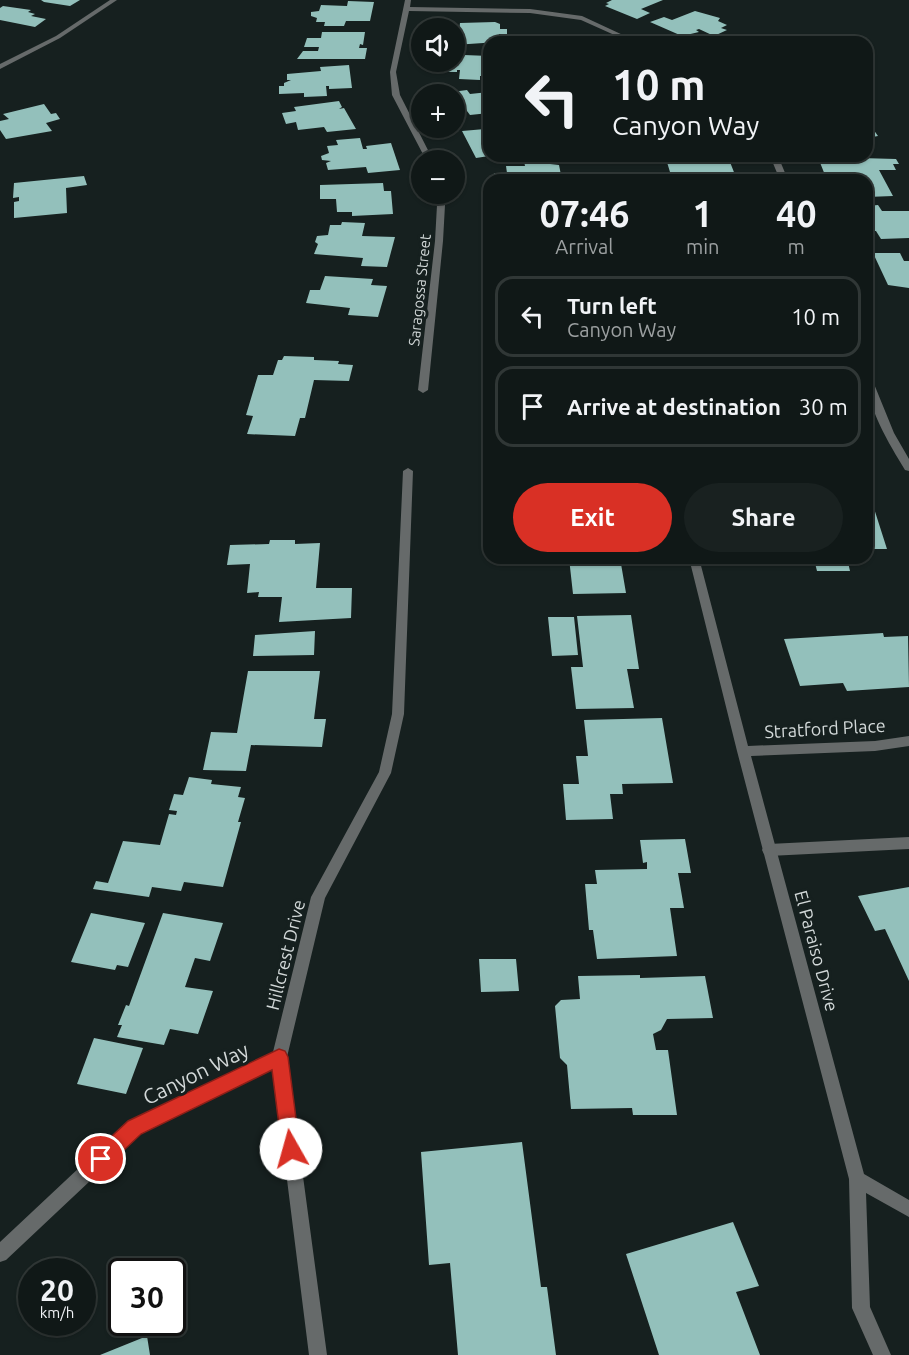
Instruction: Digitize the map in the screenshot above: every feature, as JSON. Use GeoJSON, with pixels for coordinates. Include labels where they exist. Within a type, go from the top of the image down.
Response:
{"type":"FeatureCollection","features":[{"type":"Feature","properties":{"kind":"street"},"geometry":{"type":"LineString","coordinates":[[0,67],[58,37],[114,0]]}},
{"type":"Feature","properties":{"kind":"street"},"geometry":{"type":"LineString","coordinates":[[408,0],[393,72],[396,95],[424,150]]}},
{"type":"Feature","properties":{"kind":"street"},"geometry":{"type":"LineString","coordinates":[[406,9],[530,11],[582,18],[622,36]]}},
{"type":"Feature","properties":{"kind":"street","name":"Saragossa Street"},"geometry":{"type":"LineString","coordinates":[[423,390],[441,204]]}},
{"type":"Feature","properties":{"kind":"street"},"geometry":{"type":"LineString","coordinates":[[873,394],[889,433],[909,468]]}},
{"type":"Feature","properties":{"kind":"street","name":"Hillcrest Drive"},"geometry":{"type":"LineString","coordinates":[[318,1355],[279,1057],[318,897],[385,773],[398,714],[408,471]]}},
{"type":"Feature","properties":{"kind":"street","name":"El Paraiso Drive"},"geometry":{"type":"LineString","coordinates":[[696,564],[857,1179],[861,1308],[882,1355]]}},
{"type":"Feature","properties":{"kind":"street","name":"Stratford Place"},"geometry":{"type":"LineString","coordinates":[[743,751],[875,746],[909,741]]}},
{"type":"Feature","properties":{"kind":"street"},"geometry":{"type":"LineString","coordinates":[[769,850],[909,843]]}},
{"type":"Feature","properties":{"kind":"street","name":"Canyon Way"},"geometry":{"type":"LineString","coordinates":[[0,1254],[135,1127],[279,1057]]}},
{"type":"Feature","properties":{"kind":"street"},"geometry":{"type":"LineString","coordinates":[[857,1179],[909,1209]]}},
{"type":"Feature","properties":{"kind":"building"},"geometry":{"type":"Polygon","coordinates":[[[41,0],[80,0],[70,6],[41,0]]]}},
{"type":"Feature","properties":{"kind":"building"},"geometry":{"type":"Polygon","coordinates":[[[612,0],[663,0],[641,9],[650,13],[637,19],[605,6],[612,0]]]}},
{"type":"Feature","properties":{"kind":"building"},"geometry":{"type":"Polygon","coordinates":[[[348,1],[374,2],[370,21],[346,21],[344,26],[324,26],[325,22],[316,22],[317,18],[311,16],[311,12],[319,11],[321,5],[347,6],[348,1]]]}},
{"type":"Feature","properties":{"kind":"building"},"geometry":{"type":"Polygon","coordinates":[[[3,6],[31,10],[28,12],[35,14],[31,16],[46,19],[35,27],[0,20],[0,8],[3,6]]]}},
{"type":"Feature","properties":{"kind":"building"},"geometry":{"type":"Polygon","coordinates":[[[695,11],[720,18],[718,21],[727,25],[721,28],[727,30],[714,36],[699,29],[696,30],[699,32],[682,36],[650,22],[664,17],[672,20],[695,11]]]}},
{"type":"Feature","properties":{"kind":"building"},"geometry":{"type":"Polygon","coordinates":[[[495,22],[500,24],[500,29],[507,29],[507,34],[483,36],[483,43],[465,44],[465,23],[495,22]]]}},
{"type":"Feature","properties":{"kind":"building"},"geometry":{"type":"Polygon","coordinates":[[[322,32],[365,32],[363,45],[360,44],[359,48],[367,48],[365,59],[297,59],[303,51],[318,51],[319,47],[304,47],[307,38],[321,38],[322,32]]]}},
{"type":"Feature","properties":{"kind":"building"},"geometry":{"type":"Polygon","coordinates":[[[465,55],[483,56],[483,76],[480,76],[480,80],[459,79],[460,72],[465,72],[465,55]]]}},
{"type":"Feature","properties":{"kind":"building"},"geometry":{"type":"Polygon","coordinates":[[[349,65],[352,88],[329,89],[329,86],[326,86],[327,96],[304,97],[304,93],[279,94],[279,86],[284,86],[284,83],[291,80],[287,80],[287,74],[321,71],[320,67],[349,65]]]}},
{"type":"Feature","properties":{"kind":"building"},"geometry":{"type":"Polygon","coordinates":[[[465,90],[470,94],[483,93],[483,114],[470,115],[465,111],[465,90]]]}},
{"type":"Feature","properties":{"kind":"building"},"geometry":{"type":"Polygon","coordinates":[[[339,101],[342,107],[339,109],[344,108],[356,129],[327,132],[324,127],[298,130],[296,122],[286,124],[282,113],[296,111],[294,107],[339,101]]]}},
{"type":"Feature","properties":{"kind":"building"},"geometry":{"type":"Polygon","coordinates":[[[44,104],[51,114],[56,113],[60,119],[46,123],[52,131],[6,139],[0,130],[0,121],[9,119],[3,114],[44,104]]]}},
{"type":"Feature","properties":{"kind":"building"},"geometry":{"type":"Polygon","coordinates":[[[483,129],[483,157],[476,158],[465,137],[465,131],[483,129]]]}},
{"type":"Feature","properties":{"kind":"building"},"geometry":{"type":"Polygon","coordinates":[[[360,138],[363,149],[367,149],[366,146],[391,143],[400,170],[368,173],[366,167],[328,170],[326,163],[331,161],[322,160],[321,156],[329,153],[327,146],[338,145],[336,140],[360,138]]]}},
{"type":"Feature","properties":{"kind":"building"},"geometry":{"type":"Polygon","coordinates":[[[873,158],[896,159],[899,164],[893,164],[896,170],[879,170],[893,196],[873,197],[873,174],[825,174],[820,162],[873,162],[873,158]]]}},
{"type":"Feature","properties":{"kind":"building"},"geometry":{"type":"Polygon","coordinates":[[[524,162],[559,165],[561,174],[494,173],[507,173],[506,166],[525,166],[524,162]]]}},
{"type":"Feature","properties":{"kind":"building"},"geometry":{"type":"Polygon","coordinates":[[[667,162],[730,162],[735,174],[681,174],[680,172],[670,172],[667,162]]]}},
{"type":"Feature","properties":{"kind":"building"},"geometry":{"type":"Polygon","coordinates":[[[84,176],[87,185],[66,188],[67,213],[14,218],[14,202],[19,201],[19,197],[13,198],[14,183],[84,176]]]}},
{"type":"Feature","properties":{"kind":"building"},"geometry":{"type":"Polygon","coordinates":[[[383,183],[384,191],[391,191],[393,214],[352,216],[352,212],[337,212],[336,199],[320,199],[320,185],[383,183]]]}},
{"type":"Feature","properties":{"kind":"building"},"geometry":{"type":"Polygon","coordinates":[[[873,205],[878,205],[882,211],[909,211],[909,238],[881,239],[876,231],[873,231],[873,205]]]}},
{"type":"Feature","properties":{"kind":"building"},"geometry":{"type":"Polygon","coordinates":[[[342,222],[365,223],[362,236],[395,237],[387,267],[361,266],[363,258],[314,254],[318,244],[315,242],[317,236],[328,235],[330,225],[341,225],[342,222]]]}},
{"type":"Feature","properties":{"kind":"building"},"geometry":{"type":"Polygon","coordinates":[[[873,253],[900,253],[904,261],[909,261],[909,288],[888,285],[873,253]]]}},
{"type":"Feature","properties":{"kind":"building"},"geometry":{"type":"Polygon","coordinates":[[[325,276],[373,279],[371,285],[387,286],[378,317],[348,315],[350,308],[306,303],[310,290],[320,290],[325,276]]]}},
{"type":"Feature","properties":{"kind":"building"},"geometry":{"type":"Polygon","coordinates":[[[284,356],[314,357],[314,360],[339,361],[338,364],[353,365],[349,381],[314,380],[305,418],[300,418],[295,436],[247,434],[253,416],[246,415],[258,375],[273,375],[278,360],[282,360],[284,356]]]}},
{"type":"Feature","properties":{"kind":"building"},"geometry":{"type":"Polygon","coordinates":[[[873,505],[887,549],[873,549],[873,505]]]}},
{"type":"Feature","properties":{"kind":"building"},"geometry":{"type":"Polygon","coordinates":[[[270,540],[295,540],[295,544],[320,543],[316,588],[352,588],[351,618],[279,622],[282,597],[258,597],[259,592],[247,593],[250,564],[227,565],[230,545],[269,544],[270,540]]]}},
{"type":"Feature","properties":{"kind":"building"},"geometry":{"type":"Polygon","coordinates":[[[570,564],[621,564],[626,593],[573,594],[570,564]]]}},
{"type":"Feature","properties":{"kind":"building"},"geometry":{"type":"Polygon","coordinates":[[[815,564],[848,564],[850,571],[817,571],[815,564]]]}},
{"type":"Feature","properties":{"kind":"building"},"geometry":{"type":"Polygon","coordinates":[[[631,615],[639,669],[627,669],[634,708],[576,709],[571,667],[583,667],[577,616],[631,615]]]}},
{"type":"Feature","properties":{"kind":"building"},"geometry":{"type":"Polygon","coordinates":[[[548,617],[574,617],[578,655],[552,656],[548,617]]]}},
{"type":"Feature","properties":{"kind":"building"},"geometry":{"type":"Polygon","coordinates":[[[315,631],[314,655],[253,656],[255,635],[315,631]]]}},
{"type":"Feature","properties":{"kind":"building"},"geometry":{"type":"Polygon","coordinates":[[[883,633],[884,637],[908,636],[909,687],[847,691],[843,683],[800,686],[784,639],[883,633]]]}},
{"type":"Feature","properties":{"kind":"building"},"geometry":{"type":"Polygon","coordinates":[[[248,671],[320,671],[314,719],[326,719],[322,747],[251,745],[246,771],[203,770],[211,732],[237,733],[248,671]]]}},
{"type":"Feature","properties":{"kind":"building"},"geometry":{"type":"Polygon","coordinates":[[[662,718],[673,783],[622,784],[623,794],[610,794],[613,819],[566,820],[563,784],[579,784],[576,756],[588,756],[584,720],[662,718]]]}},
{"type":"Feature","properties":{"kind":"building"},"geometry":{"type":"Polygon","coordinates":[[[189,777],[212,780],[211,784],[241,787],[238,797],[245,798],[238,822],[241,822],[223,887],[184,882],[181,891],[152,887],[149,897],[93,889],[96,881],[108,883],[123,841],[160,845],[169,814],[176,815],[177,811],[169,810],[174,794],[183,795],[189,777]]]}},
{"type":"Feature","properties":{"kind":"building"},"geometry":{"type":"Polygon","coordinates":[[[685,839],[691,873],[678,873],[684,908],[670,908],[677,956],[597,959],[593,930],[589,930],[585,884],[597,884],[595,870],[647,869],[647,862],[643,863],[640,840],[685,839]]]}},
{"type":"Feature","properties":{"kind":"building"},"geometry":{"type":"Polygon","coordinates":[[[909,887],[909,981],[885,929],[875,931],[858,896],[909,887]]]}},
{"type":"Feature","properties":{"kind":"building"},"geometry":{"type":"Polygon","coordinates":[[[91,913],[145,923],[128,967],[117,965],[115,970],[71,962],[91,913]]]}},
{"type":"Feature","properties":{"kind":"building"},"geometry":{"type":"Polygon","coordinates":[[[163,913],[223,923],[210,961],[195,958],[185,987],[213,991],[198,1034],[170,1029],[164,1045],[117,1037],[122,1025],[118,1025],[126,1005],[129,1006],[163,913]]]}},
{"type":"Feature","properties":{"kind":"building"},"geometry":{"type":"Polygon","coordinates":[[[479,959],[516,959],[519,991],[481,992],[479,959]]]}},
{"type":"Feature","properties":{"kind":"building"},"geometry":{"type":"Polygon","coordinates":[[[640,975],[640,978],[705,976],[713,1018],[667,1019],[661,1030],[653,1034],[656,1050],[668,1050],[677,1115],[633,1115],[632,1108],[571,1109],[567,1065],[560,1058],[555,1006],[561,1000],[580,999],[578,976],[640,975]]]}},
{"type":"Feature","properties":{"kind":"building"},"geometry":{"type":"Polygon","coordinates":[[[94,1038],[143,1048],[126,1094],[77,1084],[94,1038]]]}},
{"type":"Feature","properties":{"kind":"building"},"geometry":{"type":"Polygon","coordinates":[[[522,1142],[541,1287],[547,1287],[556,1355],[458,1355],[450,1263],[429,1265],[421,1152],[522,1142]]]}},
{"type":"Feature","properties":{"kind":"building"},"geometry":{"type":"Polygon","coordinates":[[[733,1222],[759,1286],[736,1292],[760,1355],[659,1355],[626,1254],[733,1222]]]}},
{"type":"Feature","properties":{"kind":"building"},"geometry":{"type":"Polygon","coordinates":[[[147,1336],[150,1355],[100,1355],[147,1336]]]}},
{"type":"Feature","properties":{"kind":"route"},"geometry":{"type":"LineString","coordinates":[[101,1159],[135,1127],[279,1057],[291,1149]]}}]}
